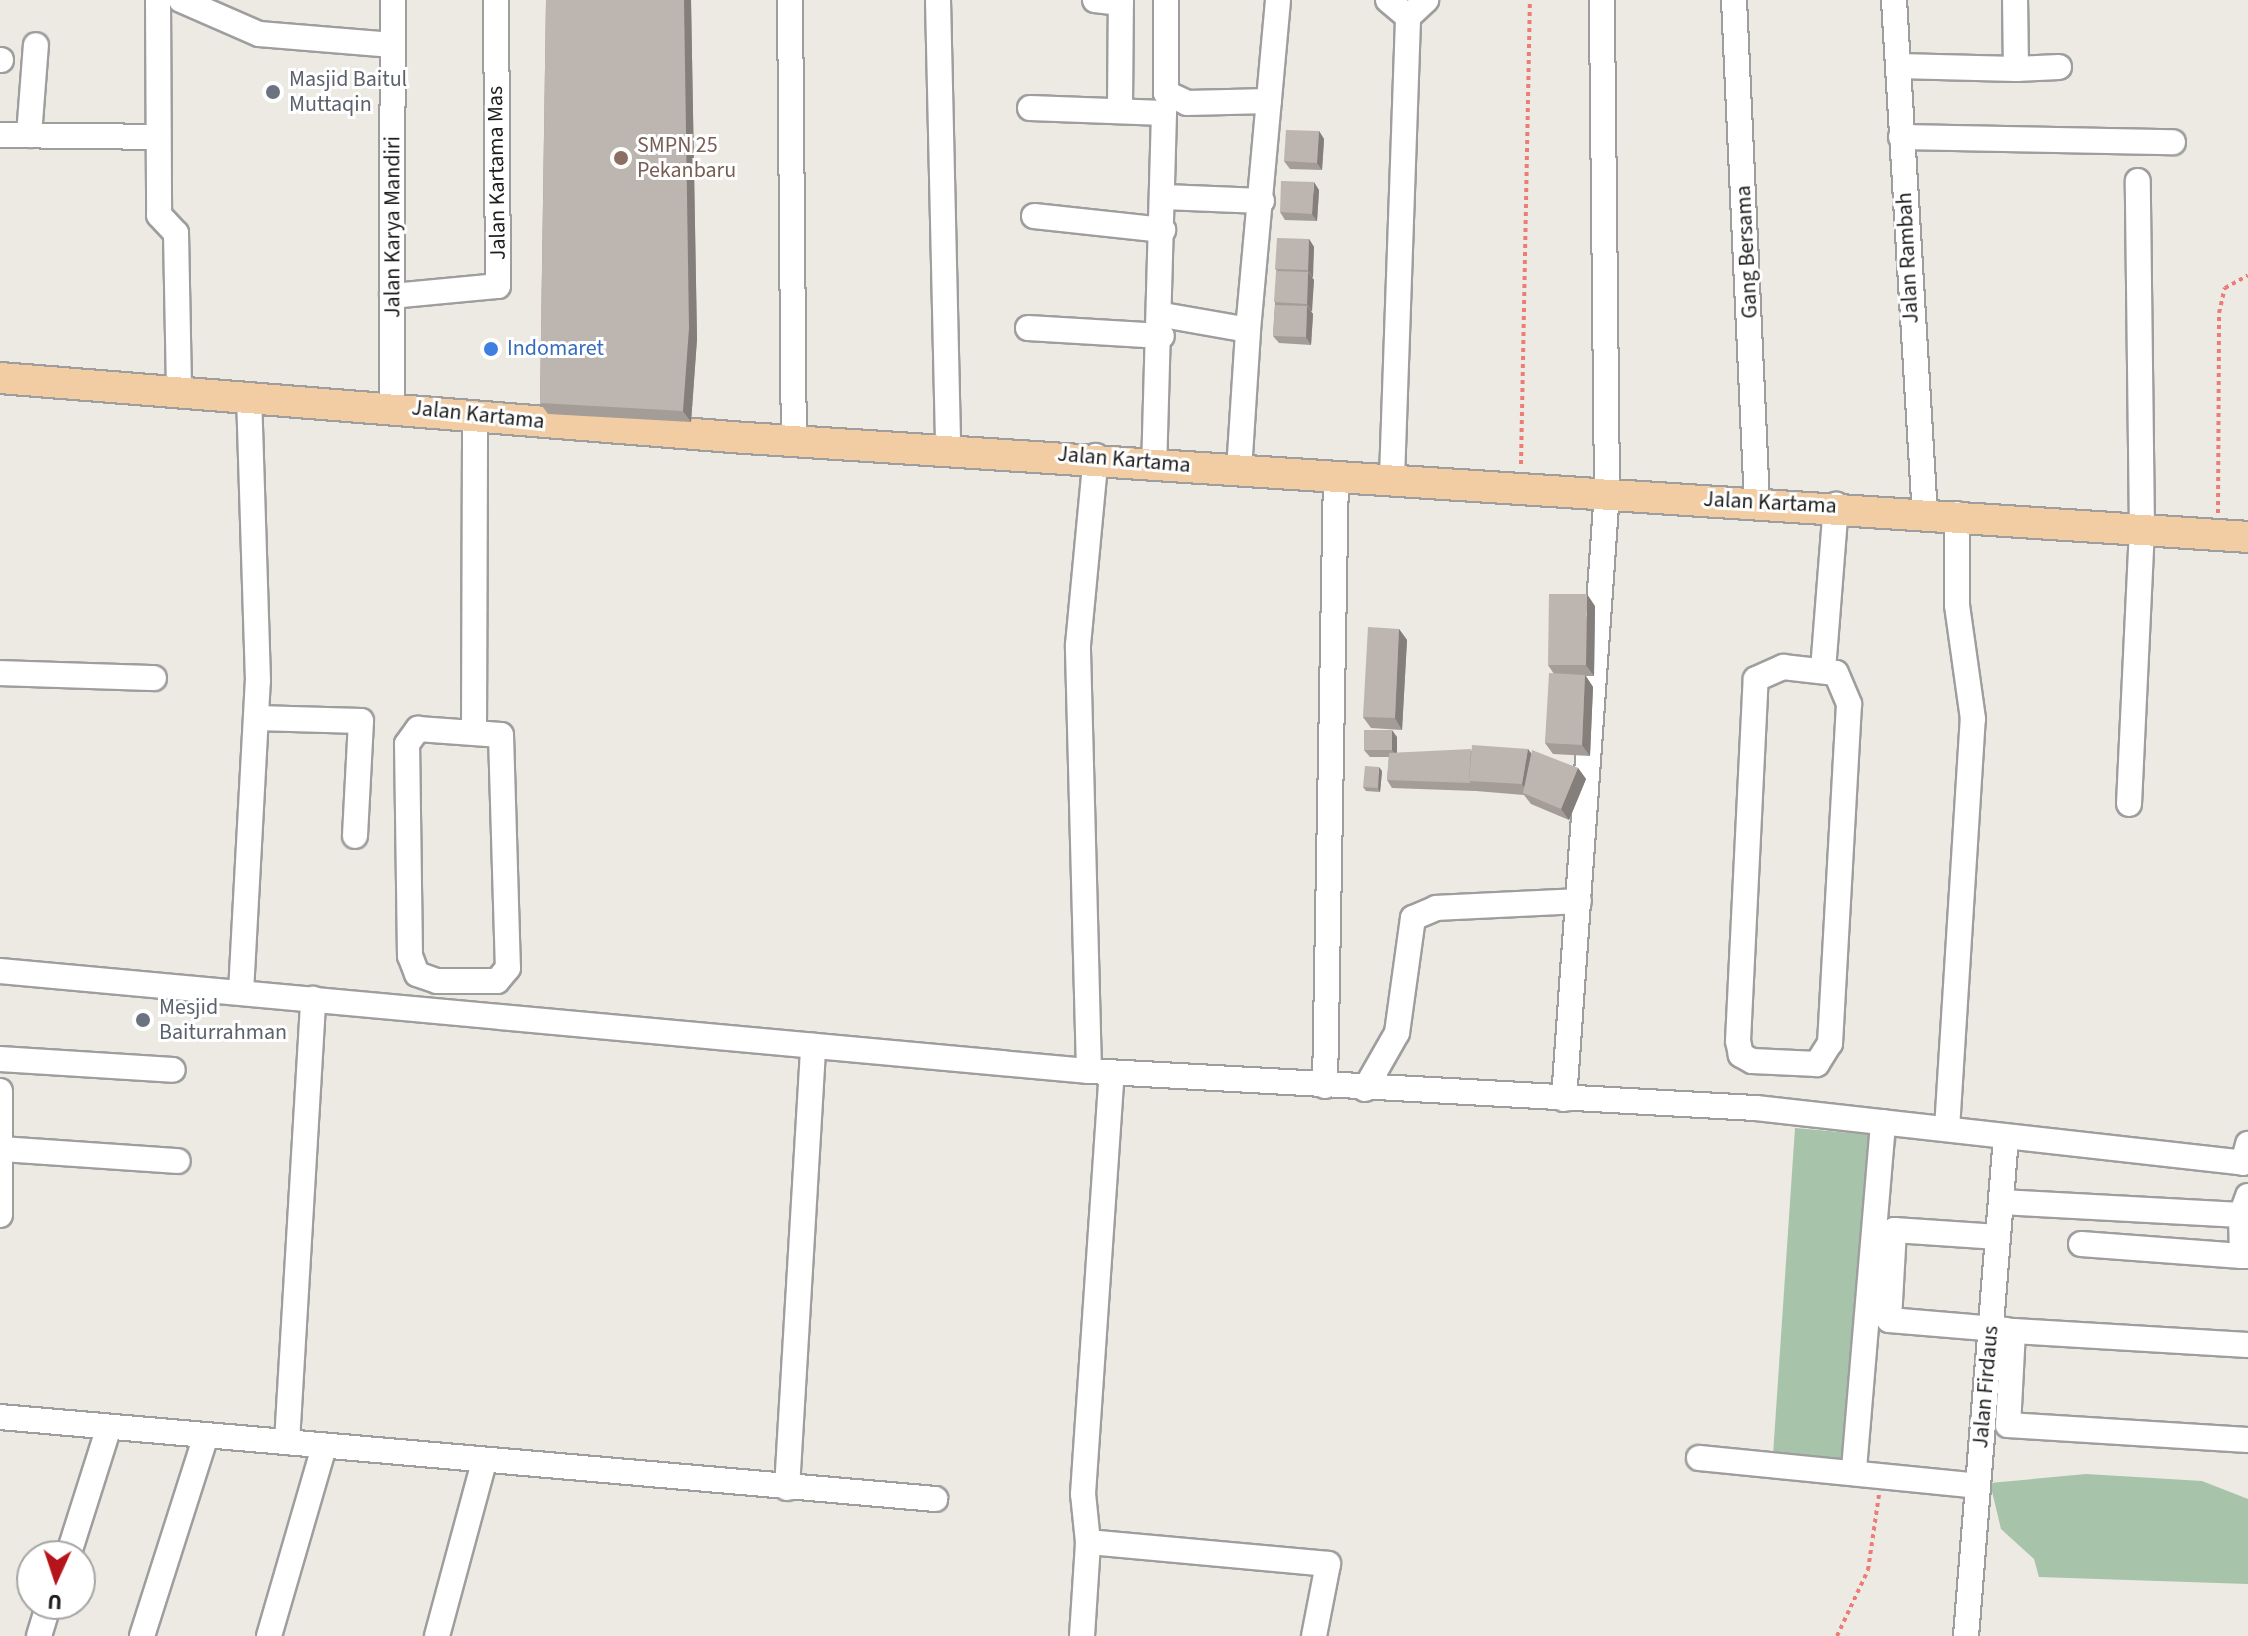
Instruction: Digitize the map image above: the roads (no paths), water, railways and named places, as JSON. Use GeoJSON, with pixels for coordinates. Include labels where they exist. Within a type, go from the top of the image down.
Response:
{"type":"FeatureCollection","features":[{"type":"Feature","properties":{"kind":"main road","name":"Jalan Kartama"},"geometry":{"type":"LineString","coordinates":[[0,378],[392,406],[475,415],[1096,456],[1239,471],[1607,491],[1757,503],[1836,505],[1925,515],[1957,514],[2248,537]]}},
{"type":"Feature","properties":{"kind":"street"},"geometry":{"type":"LineString","coordinates":[[158,0],[156,137],[159,215],[176,233],[179,390]]}},
{"type":"Feature","properties":{"kind":"street"},"geometry":{"type":"LineString","coordinates":[[181,0],[259,34],[393,45]]}},
{"type":"Feature","properties":{"kind":"street","name":"Jalan Karya Mandiri"},"geometry":{"type":"LineString","coordinates":[[392,406],[393,0]]}},
{"type":"Feature","properties":{"kind":"street","name":"Jalan Kartama Mas"},"geometry":{"type":"LineString","coordinates":[[392,296],[498,286],[496,0]]}},
{"type":"Feature","properties":{"kind":"street"},"geometry":{"type":"LineString","coordinates":[[790,0],[794,437]]}},
{"type":"Feature","properties":{"kind":"street"},"geometry":{"type":"LineString","coordinates":[[938,0],[948,447]]}},
{"type":"Feature","properties":{"kind":"street"},"geometry":{"type":"LineString","coordinates":[[1095,0],[1121,2],[1120,106]]}},
{"type":"Feature","properties":{"kind":"street"},"geometry":{"type":"LineString","coordinates":[[1166,0],[1166,93],[1187,103],[1269,101]]}},
{"type":"Feature","properties":{"kind":"street"},"geometry":{"type":"LineString","coordinates":[[1239,471],[1248,330],[1278,0]]}},
{"type":"Feature","properties":{"kind":"street"},"geometry":{"type":"LineString","coordinates":[[1388,0],[1417,9],[1392,478]]}},
{"type":"Feature","properties":{"kind":"street"},"geometry":{"type":"LineString","coordinates":[[1564,1099],[1607,491],[1602,0]]}},
{"type":"Feature","properties":{"kind":"street","name":"Gang Bersama"},"geometry":{"type":"LineString","coordinates":[[1734,0],[1757,503]]}},
{"type":"Feature","properties":{"kind":"street","name":"Jalan Rambah"},"geometry":{"type":"LineString","coordinates":[[1894,0],[1925,515]]}},
{"type":"Feature","properties":{"kind":"street"},"geometry":{"type":"LineString","coordinates":[[2015,0],[2016,69]]}},
{"type":"Feature","properties":{"kind":"street"},"geometry":{"type":"LineString","coordinates":[[29,135],[36,45]]}},
{"type":"Feature","properties":{"kind":"street"},"geometry":{"type":"LineString","coordinates":[[1898,66],[2059,67]]}},
{"type":"Feature","properties":{"kind":"street"},"geometry":{"type":"LineString","coordinates":[[1030,108],[1120,106],[1164,113],[1163,326],[1154,463]]}},
{"type":"Feature","properties":{"kind":"street"},"geometry":{"type":"LineString","coordinates":[[0,135],[156,137]]}},
{"type":"Feature","properties":{"kind":"street"},"geometry":{"type":"LineString","coordinates":[[1901,137],[2173,142]]}},
{"type":"Feature","properties":{"kind":"street"},"geometry":{"type":"LineString","coordinates":[[2129,804],[2142,530],[2138,181]]}},
{"type":"Feature","properties":{"kind":"street"},"geometry":{"type":"LineString","coordinates":[[1164,197],[1262,201]]}},
{"type":"Feature","properties":{"kind":"street"},"geometry":{"type":"LineString","coordinates":[[1034,216],[1163,230]]}},
{"type":"Feature","properties":{"kind":"street"},"geometry":{"type":"LineString","coordinates":[[1028,328],[1163,326],[1248,330]]}},
{"type":"Feature","properties":{"kind":"street"},"geometry":{"type":"LineString","coordinates":[[241,992],[256,718],[249,396]]}},
{"type":"Feature","properties":{"kind":"street"},"geometry":{"type":"LineString","coordinates":[[474,729],[475,415]]}},
{"type":"Feature","properties":{"kind":"street"},"geometry":{"type":"LineString","coordinates":[[1082,1636],[1088,1542],[1083,1494],[1100,1071],[1078,645],[1096,456]]}},
{"type":"Feature","properties":{"kind":"street"},"geometry":{"type":"LineString","coordinates":[[1325,1086],[1336,475]]}},
{"type":"Feature","properties":{"kind":"street"},"geometry":{"type":"LineString","coordinates":[[1823,670],[1836,505]]}},
{"type":"Feature","properties":{"kind":"street"},"geometry":{"type":"LineString","coordinates":[[1947,1129],[1973,719],[1957,605],[1957,514]]}},
{"type":"Feature","properties":{"kind":"street"},"geometry":{"type":"LineString","coordinates":[[1783,667],[1823,670],[1836,673],[1849,704],[1830,1043],[1817,1064],[1752,1061],[1741,1055],[1738,1041],[1756,679],[1783,667]]}},
{"type":"Feature","properties":{"kind":"street"},"geometry":{"type":"LineString","coordinates":[[0,673],[154,678]]}},
{"type":"Feature","properties":{"kind":"street"},"geometry":{"type":"LineString","coordinates":[[256,718],[361,721],[355,836]]}},
{"type":"Feature","properties":{"kind":"street"},"geometry":{"type":"LineString","coordinates":[[418,729],[474,729],[501,735],[508,968],[486,983],[437,981],[417,974],[410,956],[407,744],[418,729]]}},
{"type":"Feature","properties":{"kind":"street"},"geometry":{"type":"LineString","coordinates":[[1365,1089],[1397,1033],[1413,918],[1436,908],[1579,901]]}},
{"type":"Feature","properties":{"kind":"street"},"geometry":{"type":"LineString","coordinates":[[0,971],[1100,1071],[1883,1122],[2006,1137],[2246,1159]]}},
{"type":"Feature","properties":{"kind":"street"},"geometry":{"type":"LineString","coordinates":[[287,1442],[313,999]]}},
{"type":"Feature","properties":{"kind":"street"},"geometry":{"type":"LineString","coordinates":[[787,1488],[813,1046]]}},
{"type":"Feature","properties":{"kind":"street"},"geometry":{"type":"LineString","coordinates":[[0,1059],[173,1070]]}},
{"type":"Feature","properties":{"kind":"street"},"geometry":{"type":"LineString","coordinates":[[0,1091],[0,1215]]}},
{"type":"Feature","properties":{"kind":"street"},"geometry":{"type":"LineString","coordinates":[[1854,1469],[1883,1122]]}},
{"type":"Feature","properties":{"kind":"street","name":"Jalan Firdaus"},"geometry":{"type":"LineString","coordinates":[[1966,1636],[1978,1486],[2002,1330],[1998,1237],[2006,1137]]}},
{"type":"Feature","properties":{"kind":"street"},"geometry":{"type":"LineString","coordinates":[[1,1149],[178,1161]]}},
{"type":"Feature","properties":{"kind":"street"},"geometry":{"type":"LineString","coordinates":[[2001,1202],[2244,1205],[2245,1256],[2081,1244]]}},
{"type":"Feature","properties":{"kind":"street"},"geometry":{"type":"LineString","coordinates":[[1998,1237],[1894,1230],[1889,1320],[2248,1345]]}},
{"type":"Feature","properties":{"kind":"street"},"geometry":{"type":"LineString","coordinates":[[2002,1330],[2008,1425],[2248,1440]]}},
{"type":"Feature","properties":{"kind":"street"},"geometry":{"type":"LineString","coordinates":[[0,1417],[205,1439],[287,1442],[483,1465],[935,1499]]}},
{"type":"Feature","properties":{"kind":"street"},"geometry":{"type":"LineString","coordinates":[[73,1540],[109,1427]]}},
{"type":"Feature","properties":{"kind":"street"},"geometry":{"type":"LineString","coordinates":[[142,1636],[205,1439]]}},
{"type":"Feature","properties":{"kind":"street"},"geometry":{"type":"LineString","coordinates":[[269,1636],[324,1447]]}},
{"type":"Feature","properties":{"kind":"street"},"geometry":{"type":"LineString","coordinates":[[1699,1458],[1854,1469],[1978,1486]]}},
{"type":"Feature","properties":{"kind":"street"},"geometry":{"type":"LineString","coordinates":[[437,1636],[483,1465]]}},
{"type":"Feature","properties":{"kind":"street"},"geometry":{"type":"LineString","coordinates":[[1088,1542],[1328,1564],[1314,1636]]}},
{"type":"Feature","properties":{"kind":"place","name":"Masjid Baitul Muttaqin"},"geometry":{"type":"Point","coordinates":[273,92]}},
{"type":"Feature","properties":{"kind":"place","name":"SMPN 25 Pekanbaru"},"geometry":{"type":"Point","coordinates":[621,158]}},
{"type":"Feature","properties":{"kind":"place","name":"Indomaret"},"geometry":{"type":"Point","coordinates":[491,349]}},
{"type":"Feature","properties":{"kind":"place","name":"Mesjid Baiturrahman"},"geometry":{"type":"Point","coordinates":[143,1020]}}]}
